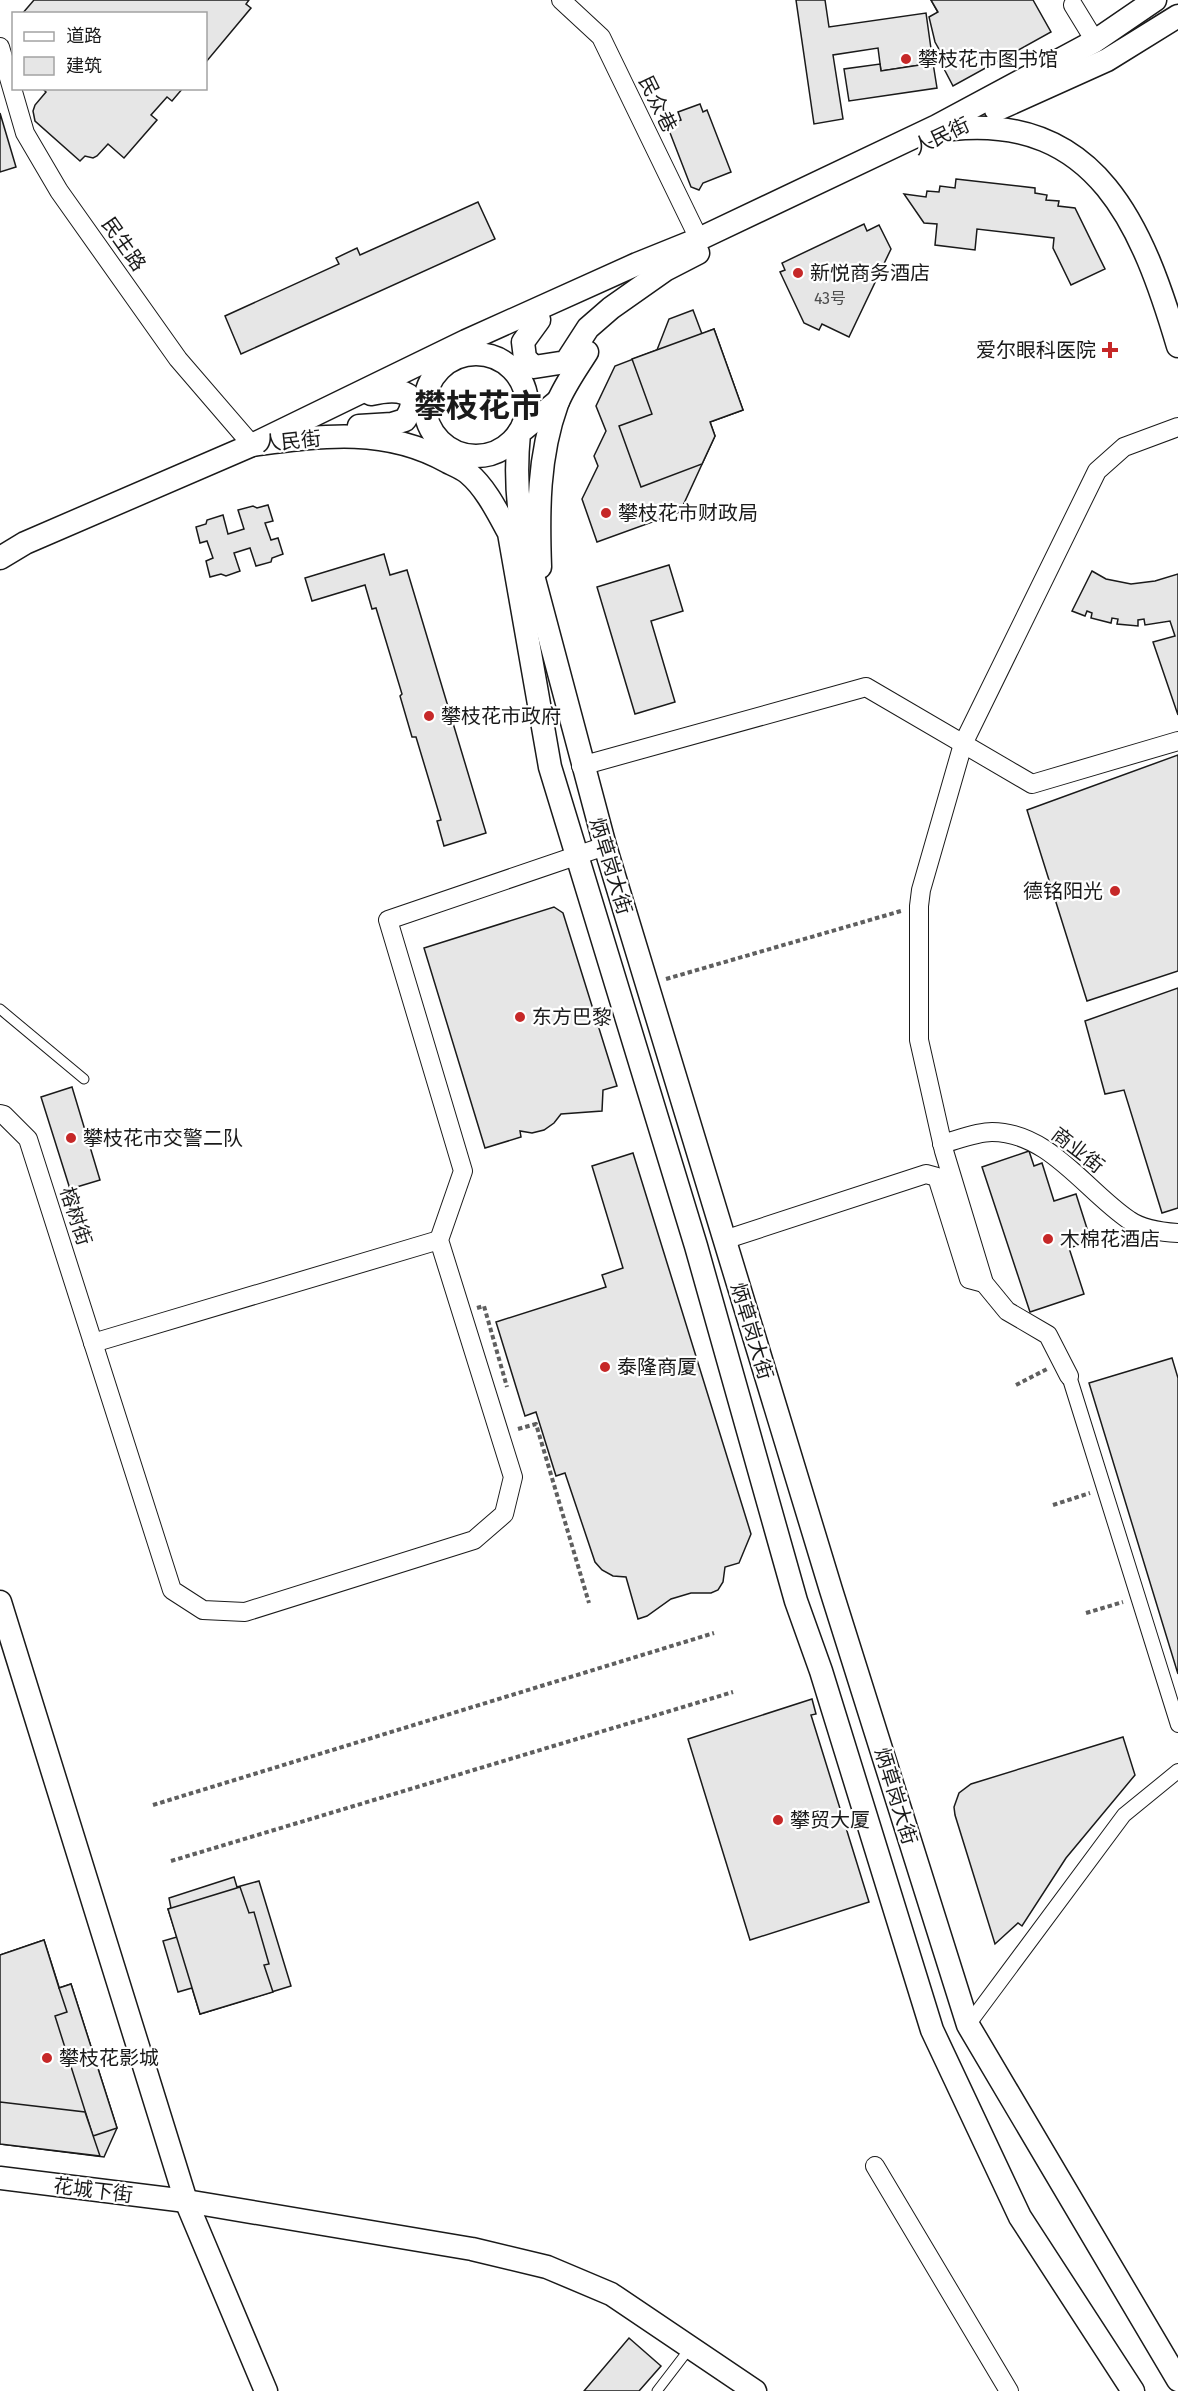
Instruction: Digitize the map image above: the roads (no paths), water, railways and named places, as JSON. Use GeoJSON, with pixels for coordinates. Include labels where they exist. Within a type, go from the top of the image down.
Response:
{"type":"FeatureCollection","features":[{"type":"Feature","properties":{"kind":"street","name":"民众巷"},"geometry":{"type":"LineString","coordinates":[[561,0],[601,37],[700,245]]}},
{"type":"Feature","properties":{"kind":"street","name":"人民街"},"geometry":{"type":"LineString","coordinates":[[700,245],[937,126],[1095,41],[1155,0]]}},
{"type":"Feature","properties":{"kind":"street"},"geometry":{"type":"LineString","coordinates":[[1073,5],[1095,41]]}},
{"type":"Feature","properties":{"kind":"street","name":"人民街"},"geometry":{"type":"LineString","coordinates":[[700,245],[1107,60],[1178,16]]}},
{"type":"Feature","properties":{"kind":"street","name":"民生路"},"geometry":{"type":"LineString","coordinates":[[0,47],[12,89]]}},
{"type":"Feature","properties":{"kind":"street","name":"民生路"},"geometry":{"type":"LineString","coordinates":[[12,90],[25,134],[59,191],[178,359],[252,445]]}},
{"type":"Feature","properties":{"kind":"street"},"geometry":{"type":"LineString","coordinates":[[952,129],[979,127],[1023,131],[1064,149],[1088,165],[1112,193],[1146,254],[1178,346]]}},
{"type":"Feature","properties":{"kind":"street"},"geometry":{"type":"LineString","coordinates":[[539,320],[524,342],[525,358],[534,367],[566,362],[588,328],[611,308],[700,245]]}},
{"type":"Feature","properties":{"kind":"street"},"geometry":{"type":"LineString","coordinates":[[318,412],[453,359],[700,245]]}},
{"type":"Feature","properties":{"kind":"street"},"geometry":{"type":"LineString","coordinates":[[318,412],[477,336],[638,264],[700,245]]}},
{"type":"Feature","properties":{"kind":"street"},"geometry":{"type":"LineString","coordinates":[[537,633],[540,567],[538,519],[541,476],[547,440],[558,401],[592,344],[636,292]]}},
{"type":"Feature","properties":{"kind":"street"},"geometry":{"type":"LineString","coordinates":[[469,354],[485,354],[513,369],[522,383],[527,400],[526,417],[519,432],[515,465],[520,522],[537,633],[509,533],[490,500],[429,426],[425,411],[426,396],[431,380],[453,359],[469,354]]}},
{"type":"Feature","properties":{"kind":"street"},"geometry":{"type":"LineString","coordinates":[[299,439],[361,425],[392,424],[405,420],[412,410],[412,402],[407,394],[398,391],[388,390],[356,398]]}},
{"type":"Feature","properties":{"kind":"street"},"geometry":{"type":"LineString","coordinates":[[443,444],[463,455],[478,457],[493,454],[508,445],[519,432],[558,401]]}},
{"type":"Feature","properties":{"kind":"street","name":"人民街"},"geometry":{"type":"LineString","coordinates":[[252,445],[318,412]]}},
{"type":"Feature","properties":{"kind":"street"},"geometry":{"type":"LineString","coordinates":[[1178,428],[1124,447],[1097,471],[963,744],[921,890],[919,906],[919,1040],[942,1144],[984,1283],[1007,1311],[1048,1335],[1069,1376],[1178,1725]]}},
{"type":"Feature","properties":{"kind":"street","name":"人民街"},"geometry":{"type":"LineString","coordinates":[[252,445],[330,437],[379,437],[443,444]]}},
{"type":"Feature","properties":{"kind":"street"},"geometry":{"type":"LineString","coordinates":[[379,437],[433,454],[468,473]]}},
{"type":"Feature","properties":{"kind":"street"},"geometry":{"type":"LineString","coordinates":[[0,558],[25,543],[252,445]]}},
{"type":"Feature","properties":{"kind":"street","name":"炳草岗大街"},"geometry":{"type":"LineString","coordinates":[[537,633],[582,766],[604,846],[831,1590],[968,2025],[1178,2380]]}},
{"type":"Feature","properties":{"kind":"street","name":"炳草岗大街"},"geometry":{"type":"LineString","coordinates":[[537,633],[550,767],[696,1246],[796,1601],[821,1671],[932,2030],[1020,2217],[1133,2391]]}},
{"type":"Feature","properties":{"kind":"street"},"geometry":{"type":"LineString","coordinates":[[582,766],[866,687],[1032,784],[1178,741]]}},
{"type":"Feature","properties":{"kind":"street"},"geometry":{"type":"LineString","coordinates":[[93,1343],[439,1240],[464,1171],[388,920],[604,846]]}},
{"type":"Feature","properties":{"kind":"street","name":"榕树街"},"geometry":{"type":"LineString","coordinates":[[0,1114],[4,1115],[28,1139],[172,1590],[203,1610],[244,1612],[474,1540],[504,1514],[513,1477],[439,1240]]}},
{"type":"Feature","properties":{"kind":"street","name":"商业街"},"geometry":{"type":"LineString","coordinates":[[942,1144],[991,1132],[1018,1137],[1043,1148],[1131,1221],[1158,1232],[1178,1233]]}},
{"type":"Feature","properties":{"kind":"street"},"geometry":{"type":"LineString","coordinates":[[724,1240],[926,1174],[937,1178],[969,1279],[984,1283]]}},
{"type":"Feature","properties":{"kind":"street"},"geometry":{"type":"LineString","coordinates":[[0,1602],[186,2201],[266,2391]]}},
{"type":"Feature","properties":{"kind":"street"},"geometry":{"type":"LineString","coordinates":[[968,2025],[1124,1815],[1178,1771]]}},
{"type":"Feature","properties":{"kind":"street"},"geometry":{"type":"LineString","coordinates":[[875,2166],[1009,2391]]}},
{"type":"Feature","properties":{"kind":"street","name":"花城下街"},"geometry":{"type":"LineString","coordinates":[[0,2178],[186,2201],[472,2249],[547,2267],[611,2294],[755,2391]]}},
{"type":"Feature","properties":{"kind":"lane"},"geometry":{"type":"LineString","coordinates":[[0,1009],[84,1079]]}},
{"type":"Feature","properties":{"kind":"lane"},"geometry":{"type":"LineString","coordinates":[[657,2391],[690,2348]]}},
{"type":"Feature","properties":{"kind":"place","name":"攀枝花市图书馆"},"geometry":{"type":"Point","coordinates":[906,59]}},
{"type":"Feature","properties":{"kind":"place","name":"新悦商务酒店"},"geometry":{"type":"Point","coordinates":[798,273]}},
{"type":"Feature","properties":{"kind":"place","name":"爱尔眼科医院"},"geometry":{"type":"Point","coordinates":[1110,350]}},
{"type":"Feature","properties":{"kind":"place","name":"攀枝花市财政局"},"geometry":{"type":"Point","coordinates":[606,513]}},
{"type":"Feature","properties":{"kind":"place","name":"攀枝花市政府"},"geometry":{"type":"Point","coordinates":[429,716]}},
{"type":"Feature","properties":{"kind":"place","name":"德铭阳光"},"geometry":{"type":"Point","coordinates":[1115,891]}},
{"type":"Feature","properties":{"kind":"place","name":"东方巴黎"},"geometry":{"type":"Point","coordinates":[520,1017]}},
{"type":"Feature","properties":{"kind":"place","name":"攀枝花市交警二队"},"geometry":{"type":"Point","coordinates":[71,1138]}},
{"type":"Feature","properties":{"kind":"place","name":"木棉花酒店"},"geometry":{"type":"Point","coordinates":[1048,1239]}},
{"type":"Feature","properties":{"kind":"place","name":"泰隆商厦"},"geometry":{"type":"Point","coordinates":[605,1367]}},
{"type":"Feature","properties":{"kind":"place","name":"攀贸大厦"},"geometry":{"type":"Point","coordinates":[778,1820]}},
{"type":"Feature","properties":{"kind":"place","name":"攀枝花影城"},"geometry":{"type":"Point","coordinates":[47,2058]}},
{"type":"Feature","properties":{"kind":"district","name":"攀枝花市"},"geometry":{"type":"Point","coordinates":[478,406]}}]}
